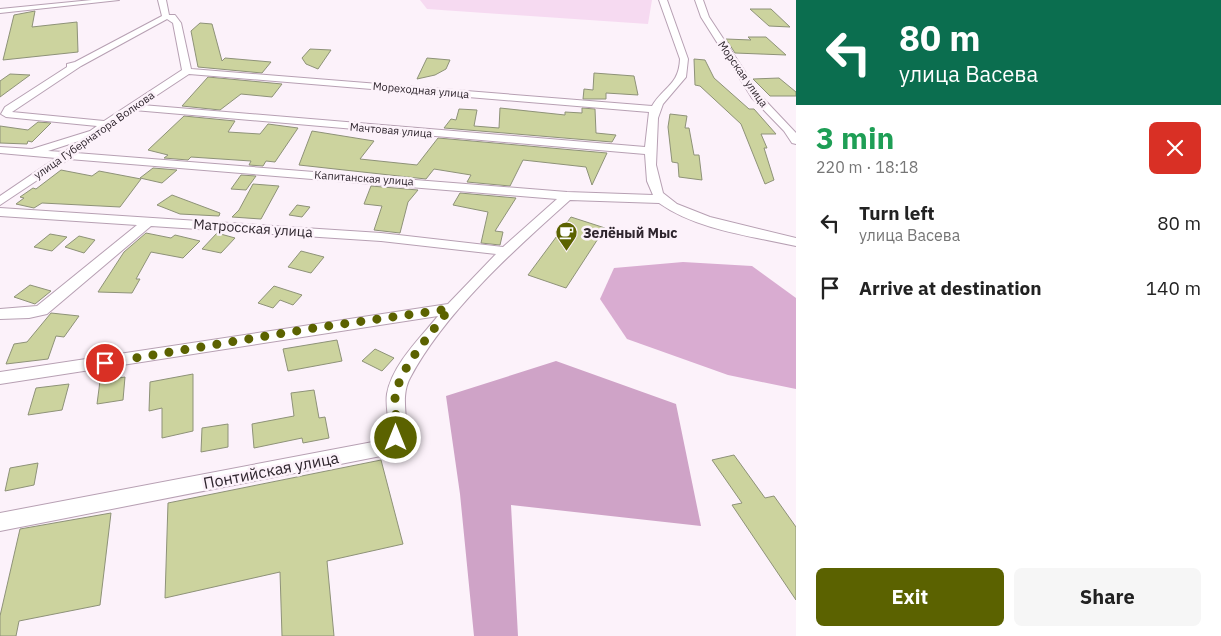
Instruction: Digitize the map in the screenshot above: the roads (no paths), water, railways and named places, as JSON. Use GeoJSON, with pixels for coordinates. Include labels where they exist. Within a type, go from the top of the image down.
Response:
{"type":"FeatureCollection","features":[{"type":"Feature","properties":{"kind":"street"},"geometry":{"type":"LineString","coordinates":[[0,11],[115,0]]}},
{"type":"Feature","properties":{"kind":"street"},"geometry":{"type":"LineString","coordinates":[[162,0],[166,16]]}},
{"type":"Feature","properties":{"kind":"street"},"geometry":{"type":"LineString","coordinates":[[663,0],[685,66],[679,83],[655,110],[650,151],[654,185],[662,199],[702,218],[796,242]]}},
{"type":"Feature","properties":{"kind":"street","name":"Морская улица"},"geometry":{"type":"LineString","coordinates":[[698,0],[704,17],[757,98],[788,129],[796,141]]}},
{"type":"Feature","properties":{"kind":"street"},"geometry":{"type":"LineString","coordinates":[[102,127],[6,114],[8,109],[78,64],[166,16],[172,17],[177,22],[187,71]]}},
{"type":"Feature","properties":{"kind":"street"},"geometry":{"type":"LineString","coordinates":[[0,102],[58,68],[78,64]]}},
{"type":"Feature","properties":{"kind":"street","name":"Мореходная улица"},"geometry":{"type":"LineString","coordinates":[[187,71],[655,110]]}},
{"type":"Feature","properties":{"kind":"street","name":"улица Губернатора Волкова"},"geometry":{"type":"LineString","coordinates":[[0,201],[67,155],[102,127],[187,71]]}},
{"type":"Feature","properties":{"kind":"street","name":"Мачтовая улица"},"geometry":{"type":"LineString","coordinates":[[131,108],[650,151]]}},
{"type":"Feature","properties":{"kind":"street"},"geometry":{"type":"LineString","coordinates":[[32,152],[102,127]]}},
{"type":"Feature","properties":{"kind":"street","name":"Капитанская улица"},"geometry":{"type":"LineString","coordinates":[[0,150],[567,196],[662,199]]}},
{"type":"Feature","properties":{"kind":"street"},"geometry":{"type":"LineString","coordinates":[[0,378],[140,358],[314,328],[449,309],[504,251],[567,196]]}},
{"type":"Feature","properties":{"kind":"street","name":"Матросская улица"},"geometry":{"type":"LineString","coordinates":[[0,212],[380,236],[504,251]]}},
{"type":"Feature","properties":{"kind":"street"},"geometry":{"type":"LineString","coordinates":[[0,314],[29,313],[42,310],[148,222]]}},
{"type":"Feature","properties":{"kind":"street","name":"Понтийская улица"},"geometry":{"type":"LineString","coordinates":[[0,522],[381,448],[390,444],[396,438],[398,429],[395,399],[399,384],[407,368],[449,309]]}},
{"type":"Feature","properties":{"kind":"place","name":"Зелёный Мыс"},"geometry":{"type":"Point","coordinates":[567,252]}}]}
